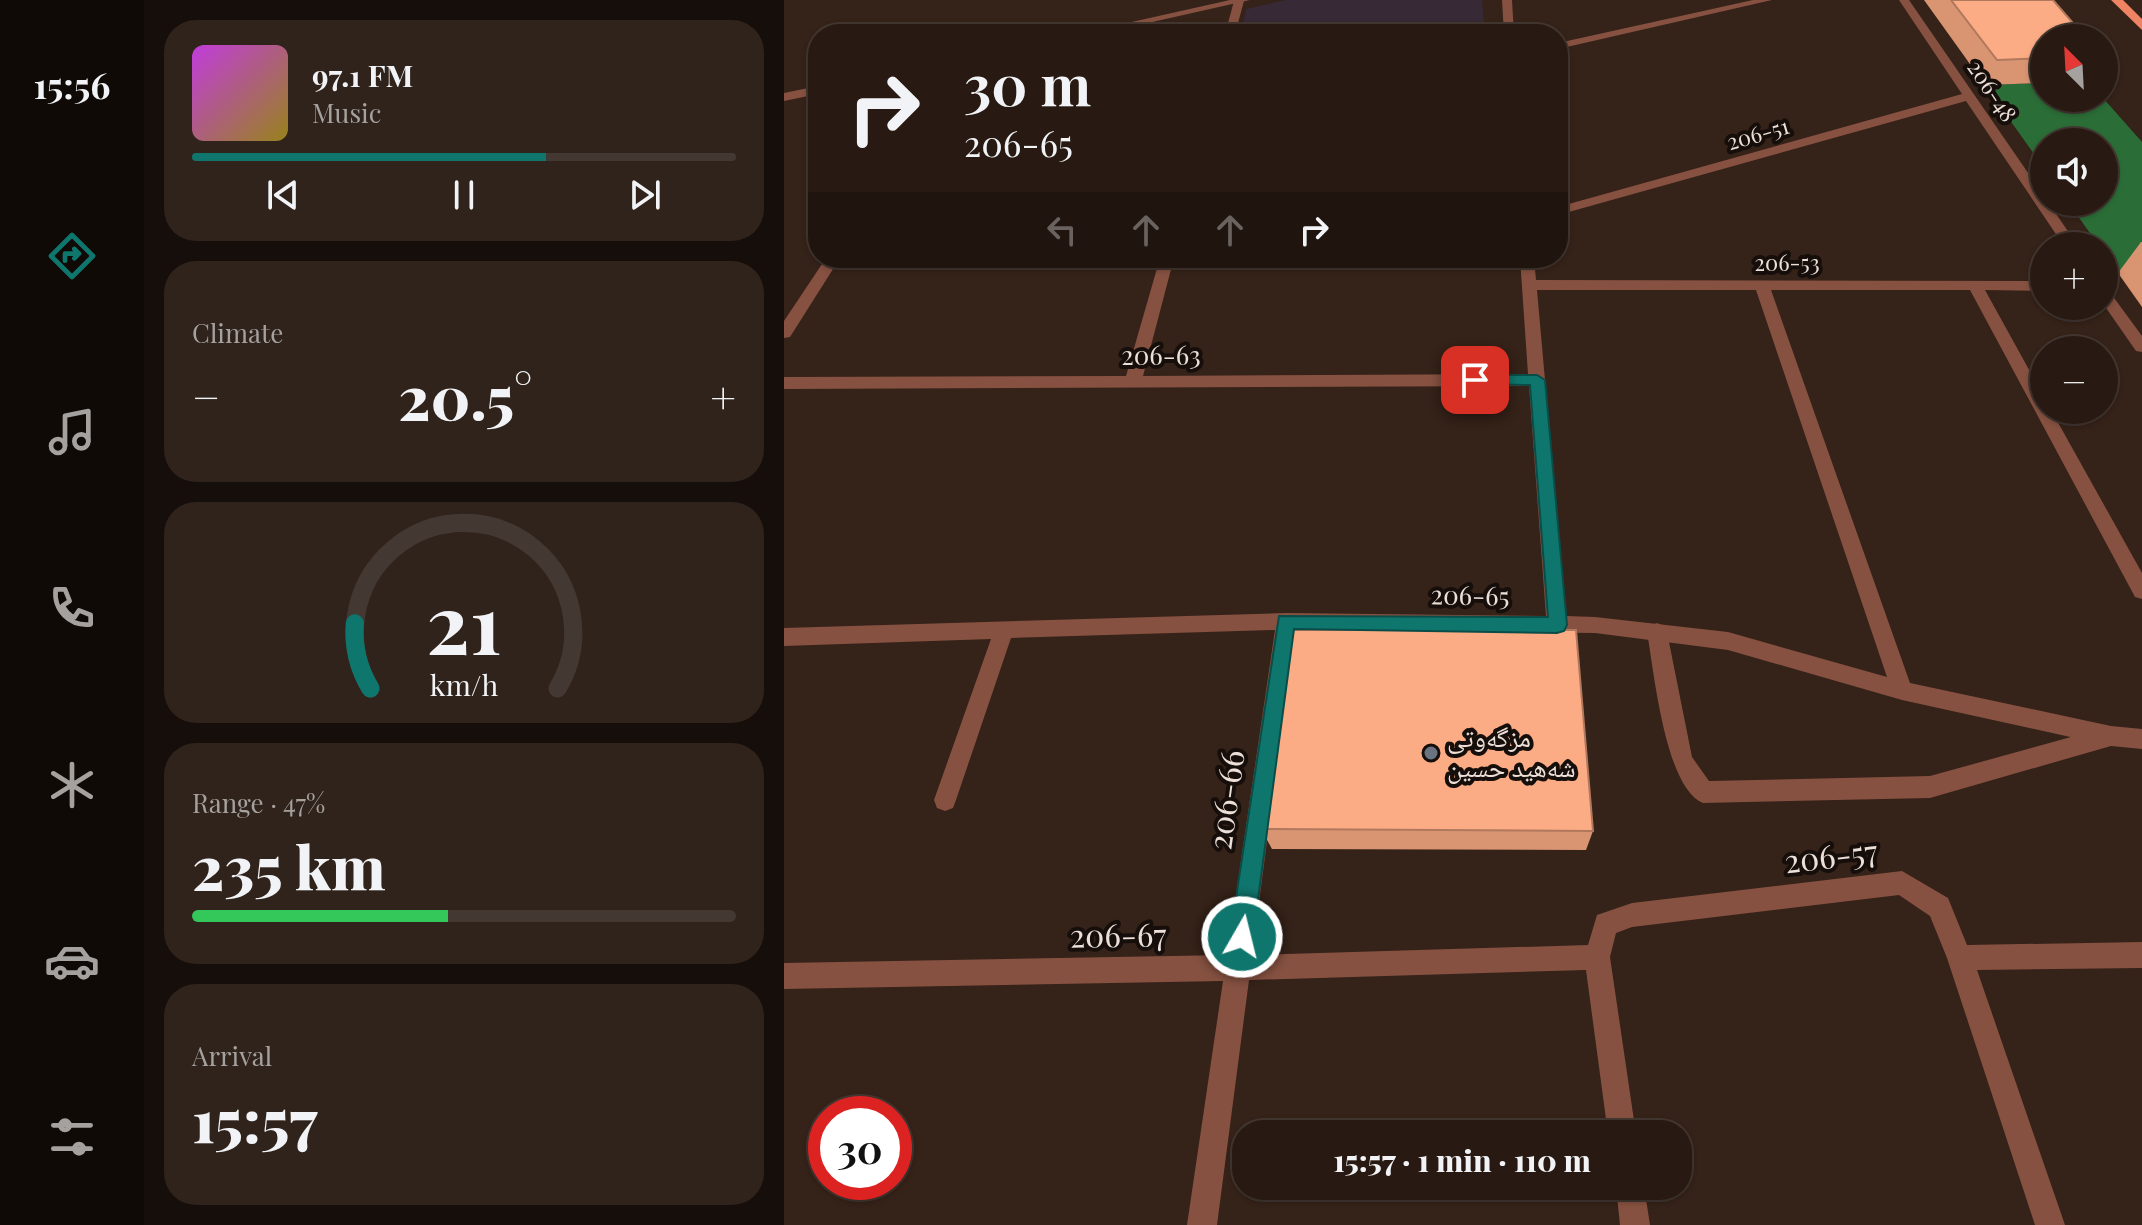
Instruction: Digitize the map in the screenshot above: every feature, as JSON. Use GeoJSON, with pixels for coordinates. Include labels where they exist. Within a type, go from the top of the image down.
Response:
{"type":"FeatureCollection","features":[{"type":"Feature","properties":{"kind":"highway"},"geometry":{"type":"LineString","coordinates":[[2117,0],[2142,23]]}},
{"type":"Feature","properties":{"kind":"street"},"geometry":{"type":"LineString","coordinates":[[1507,0],[1508,24]]}},
{"type":"Feature","properties":{"kind":"street"},"geometry":{"type":"LineString","coordinates":[[1568,44],[1767,0]]}},
{"type":"Feature","properties":{"kind":"street","name":"206-48"},"geometry":{"type":"LineString","coordinates":[[1904,0],[2061,232]]}},
{"type":"Feature","properties":{"kind":"street"},"geometry":{"type":"LineString","coordinates":[[1131,24],[1242,1]]}},
{"type":"Feature","properties":{"kind":"street"},"geometry":{"type":"LineString","coordinates":[[1234,24],[1242,1]]}},
{"type":"Feature","properties":{"kind":"street"},"geometry":{"type":"LineString","coordinates":[[784,97],[808,92]]}},
{"type":"Feature","properties":{"kind":"street","name":"206-51"},"geometry":{"type":"LineString","coordinates":[[1568,208],[1969,96]]}},
{"type":"Feature","properties":{"kind":"street"},"geometry":{"type":"LineString","coordinates":[[784,333],[826,268]]}},
{"type":"Feature","properties":{"kind":"street"},"geometry":{"type":"LineString","coordinates":[[1133,382],[1164,268]]}},
{"type":"Feature","properties":{"kind":"street"},"geometry":{"type":"LineString","coordinates":[[1528,268],[1557,625]]}},
{"type":"Feature","properties":{"kind":"street","name":"206-53"},"geometry":{"type":"LineString","coordinates":[[1530,285],[2030,286]]}},
{"type":"Feature","properties":{"kind":"street"},"geometry":{"type":"LineString","coordinates":[[1762,285],[1902,691]]}},
{"type":"Feature","properties":{"kind":"street"},"geometry":{"type":"LineString","coordinates":[[1975,286],[2142,591]]}},
{"type":"Feature","properties":{"kind":"street"},"geometry":{"type":"LineString","coordinates":[[2118,314],[2142,347]]}},
{"type":"Feature","properties":{"kind":"street","name":"206-63"},"geometry":{"type":"LineString","coordinates":[[784,383],[1537,380]]}},
{"type":"Feature","properties":{"kind":"street","name":"206-65"},"geometry":{"type":"LineString","coordinates":[[784,637],[1286,621],[1595,625],[1728,641],[1902,691],[2111,736],[2142,739]]}},
{"type":"Feature","properties":{"kind":"street","name":"206-66"},"geometry":{"type":"LineString","coordinates":[[1202,1225],[1286,621]]}},
{"type":"Feature","properties":{"kind":"street"},"geometry":{"type":"LineString","coordinates":[[945,800],[1004,630]]}},
{"type":"Feature","properties":{"kind":"street"},"geometry":{"type":"LineString","coordinates":[[1657,632],[1682,761],[1703,792],[1930,787],[2111,736]]}},
{"type":"Feature","properties":{"kind":"street","name":"206-57"},"geometry":{"type":"LineString","coordinates":[[1597,957],[1606,924],[1632,915],[1902,883],[1939,907],[1960,958],[2050,1225]]}},
{"type":"Feature","properties":{"kind":"street"},"geometry":{"type":"LineString","coordinates":[[1960,958],[2142,955]]}},
{"type":"Feature","properties":{"kind":"street"},"geometry":{"type":"LineString","coordinates":[[1597,957],[1620,1120]]}},
{"type":"Feature","properties":{"kind":"street","name":"206-67"},"geometry":{"type":"LineString","coordinates":[[784,976],[1237,968],[1597,957]]}},
{"type":"Feature","properties":{"kind":"street"},"geometry":{"type":"LineString","coordinates":[[1632,1200],[1635,1225]]}},
{"type":"Feature","properties":{"kind":"shaded area"},"geometry":{"type":"Polygon","coordinates":[[[1286,0],[1482,0],[1484,24],[1243,24],[1246,9],[1286,0]]]}},
{"type":"Feature","properties":{"kind":"green space"},"geometry":{"type":"Polygon","coordinates":[[[2030,83],[2030,112],[2115,112],[2142,142],[2142,273],[2118,273],[2118,232],[2089,232],[2078,216],[2118,216],[2118,128],[2030,128],[2030,148],[1985,85],[2030,83]]]}},
{"type":"Feature","properties":{"kind":"building"},"geometry":{"type":"Polygon","coordinates":[[[1951,0],[2053,0],[2074,24],[2030,24],[2030,59],[1997,60],[1951,0]]]}},
{"type":"Feature","properties":{"kind":"building","name":"مزگەوتی شەهید حسين"},"geometry":{"type":"Polygon","coordinates":[[[1289,630],[1576,630],[1593,831],[1261,829],[1289,630]]]}},
{"type":"Feature","properties":{"kind":"place","name":"مزگەوتی شەهید حسين"},"geometry":{"type":"Point","coordinates":[1431,753]}},
{"type":"Feature","properties":{"kind":"route"},"geometry":{"type":"LineString","coordinates":[[1242,937],[1286,621],[1557,625],[1537,380],[1475,380]]}}]}
